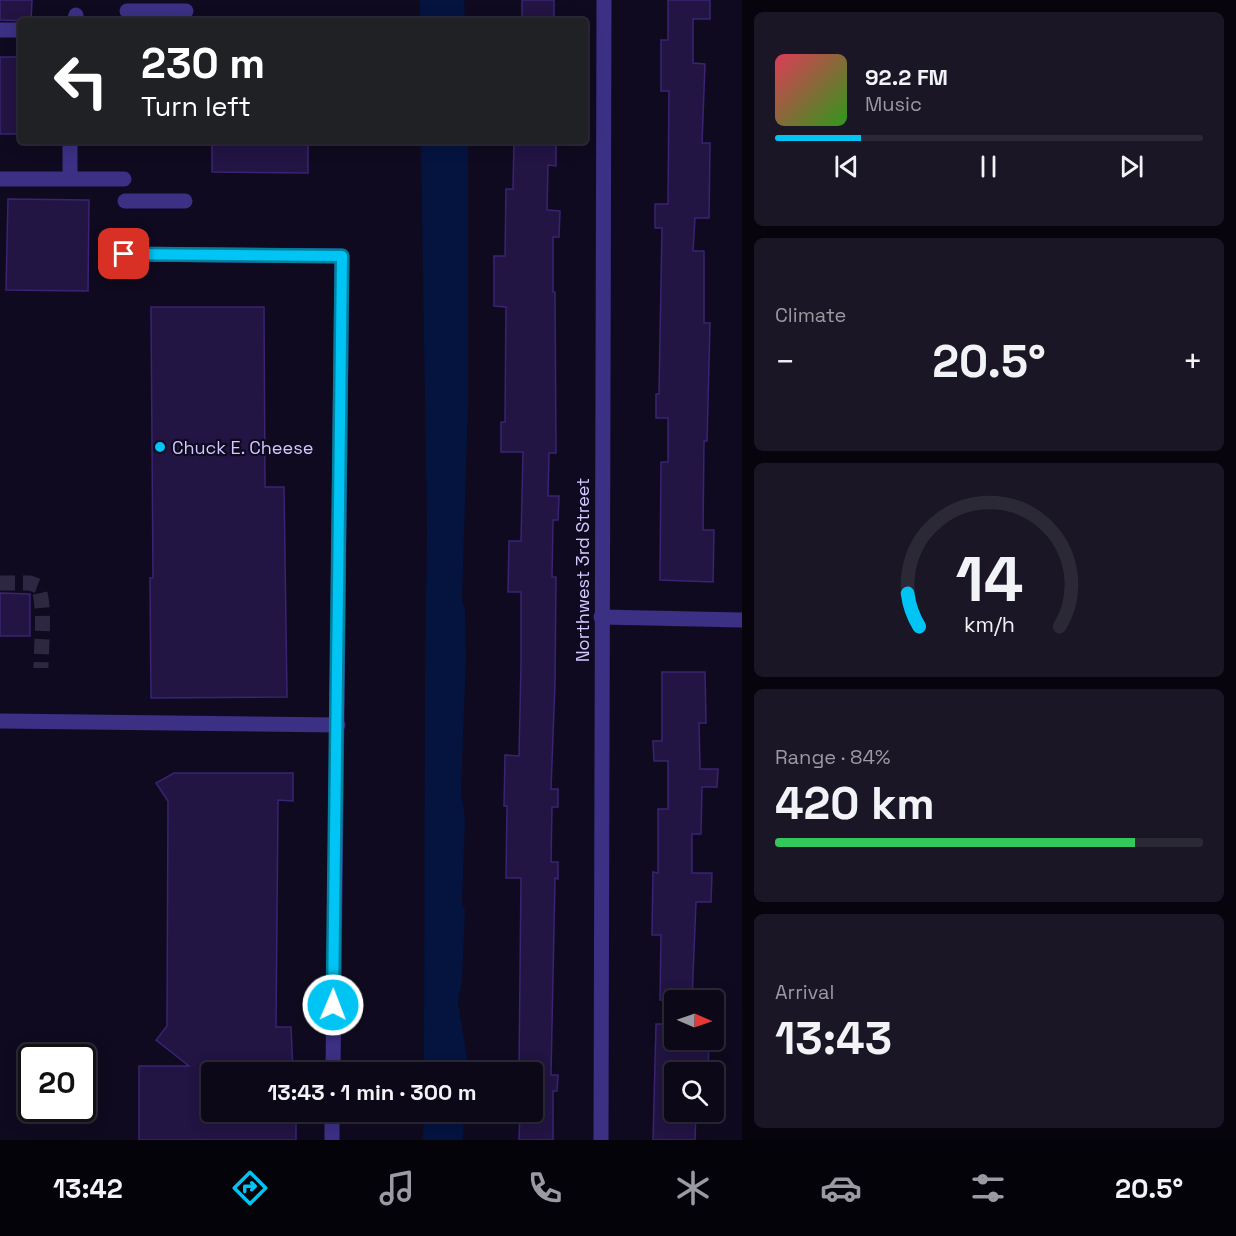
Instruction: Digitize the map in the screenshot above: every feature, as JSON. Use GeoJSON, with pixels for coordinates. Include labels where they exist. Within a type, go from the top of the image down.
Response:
{"type":"FeatureCollection","features":[{"type":"Feature","properties":{"kind":"street","name":"Northwest 3rd Street"},"geometry":{"type":"LineString","coordinates":[[601,1140],[604,0]]}},
{"type":"Feature","properties":{"kind":"street"},"geometry":{"type":"LineString","coordinates":[[127,11],[186,11]]}},
{"type":"Feature","properties":{"kind":"street"},"geometry":{"type":"LineString","coordinates":[[0,30],[18,30]]}},
{"type":"Feature","properties":{"kind":"street"},"geometry":{"type":"LineString","coordinates":[[70,144],[70,178]]}},
{"type":"Feature","properties":{"kind":"street"},"geometry":{"type":"LineString","coordinates":[[0,179],[124,179]]}},
{"type":"Feature","properties":{"kind":"street"},"geometry":{"type":"LineString","coordinates":[[125,201],[185,201]]}},
{"type":"Feature","properties":{"kind":"street"},"geometry":{"type":"LineString","coordinates":[[124,254],[342,256],[333,1062]]}},
{"type":"Feature","properties":{"kind":"street"},"geometry":{"type":"LineString","coordinates":[[601,617],[742,620]]}},
{"type":"Feature","properties":{"kind":"street"},"geometry":{"type":"LineString","coordinates":[[0,721],[100,720],[338,725]]}},
{"type":"Feature","properties":{"kind":"street"},"geometry":{"type":"LineString","coordinates":[[332,1122],[332,1140]]}},
{"type":"Feature","properties":{"kind":"water"},"geometry":{"type":"Polygon","coordinates":[[[420,0],[464,0],[465,18],[420,18],[420,0]]]}},
{"type":"Feature","properties":{"kind":"water"},"geometry":{"type":"Polygon","coordinates":[[[421,144],[468,144],[468,402],[462,600],[465,611],[466,655],[461,792],[465,818],[462,904],[465,910],[462,979],[458,1003],[467,1062],[424,1062],[427,529],[421,144]]]}},
{"type":"Feature","properties":{"kind":"water"},"geometry":{"type":"Polygon","coordinates":[[[424,1122],[464,1122],[463,1140],[423,1140],[424,1122]]]}},
{"type":"Feature","properties":{"kind":"building"},"geometry":{"type":"Polygon","coordinates":[[[0,0],[32,0],[31,18],[0,20],[0,0]]]}},
{"type":"Feature","properties":{"kind":"building"},"geometry":{"type":"Polygon","coordinates":[[[522,0],[554,0],[554,18],[522,18],[522,0]]]}},
{"type":"Feature","properties":{"kind":"building"},"geometry":{"type":"Polygon","coordinates":[[[668,0],[710,0],[710,19],[693,19],[693,63],[705,64],[702,143],[710,143],[709,218],[695,218],[693,251],[704,251],[704,323],[710,323],[707,441],[704,441],[703,530],[714,530],[713,582],[660,580],[661,462],[668,462],[668,418],[656,418],[656,394],[659,394],[662,228],[655,228],[655,204],[668,204],[669,91],[661,91],[661,40],[668,40],[668,0]]]}},
{"type":"Feature","properties":{"kind":"building"},"geometry":{"type":"Polygon","coordinates":[[[0,57],[18,57],[18,134],[0,134],[0,57]]]}},
{"type":"Feature","properties":{"kind":"building"},"geometry":{"type":"Polygon","coordinates":[[[212,144],[308,144],[308,173],[212,172],[212,144]]]}},
{"type":"Feature","properties":{"kind":"building"},"geometry":{"type":"Polygon","coordinates":[[[514,144],[556,144],[556,166],[548,165],[547,210],[560,211],[559,237],[553,237],[556,453],[549,453],[548,496],[559,496],[558,520],[553,520],[552,577],[556,577],[551,789],[558,789],[558,807],[552,807],[551,862],[558,862],[558,879],[555,878],[551,1075],[558,1075],[557,1091],[553,1091],[553,1140],[519,1140],[520,1122],[543,1122],[543,1062],[519,1062],[521,878],[506,878],[505,755],[519,756],[521,664],[521,592],[508,592],[509,541],[521,541],[523,452],[501,452],[501,422],[505,422],[506,307],[494,306],[494,256],[505,256],[506,189],[513,189],[514,144]]]}},
{"type":"Feature","properties":{"kind":"building"},"geometry":{"type":"Polygon","coordinates":[[[8,199],[89,200],[88,291],[6,290],[8,199]]]}},
{"type":"Feature","properties":{"kind":"building"},"geometry":{"type":"Polygon","coordinates":[[[151,307],[264,307],[265,487],[284,487],[287,697],[151,698],[150,578],[153,578],[151,307]]]}},
{"type":"Feature","properties":{"kind":"building"},"geometry":{"type":"Polygon","coordinates":[[[0,593],[30,594],[30,636],[0,636],[0,593]]]}},
{"type":"Feature","properties":{"kind":"building"},"geometry":{"type":"Polygon","coordinates":[[[662,672],[705,672],[706,723],[699,723],[700,769],[718,769],[717,787],[702,787],[701,834],[692,834],[692,873],[712,873],[711,902],[696,902],[692,990],[664,990],[664,1000],[660,1000],[661,935],[652,935],[653,872],[658,873],[658,809],[668,809],[668,761],[654,761],[653,741],[662,741],[662,672]]]}},
{"type":"Feature","properties":{"kind":"building"},"geometry":{"type":"Polygon","coordinates":[[[174,773],[293,773],[293,801],[278,800],[276,1027],[291,1027],[293,1062],[201,1062],[201,1122],[296,1122],[296,1140],[139,1140],[139,1066],[189,1066],[156,1040],[167,1026],[168,801],[156,783],[174,773]]]}},
{"type":"Feature","properties":{"kind":"building"},"geometry":{"type":"Polygon","coordinates":[[[656,1024],[664,1024],[664,1050],[709,1050],[708,1062],[664,1062],[664,1122],[696,1122],[695,1140],[653,1140],[656,1024]]]}},
{"type":"Feature","properties":{"kind":"tunnel"},"geometry":{"type":"LineString","coordinates":[[0,583],[30,583],[38,586],[42,615],[41,668]]}},
{"type":"Feature","properties":{"kind":"place","name":"Chuck E. Cheese"},"geometry":{"type":"Point","coordinates":[160,447]}},
{"type":"Feature","properties":{"kind":"route"},"geometry":{"type":"LineString","coordinates":[[124,254],[342,256],[333,1005]]}}]}
